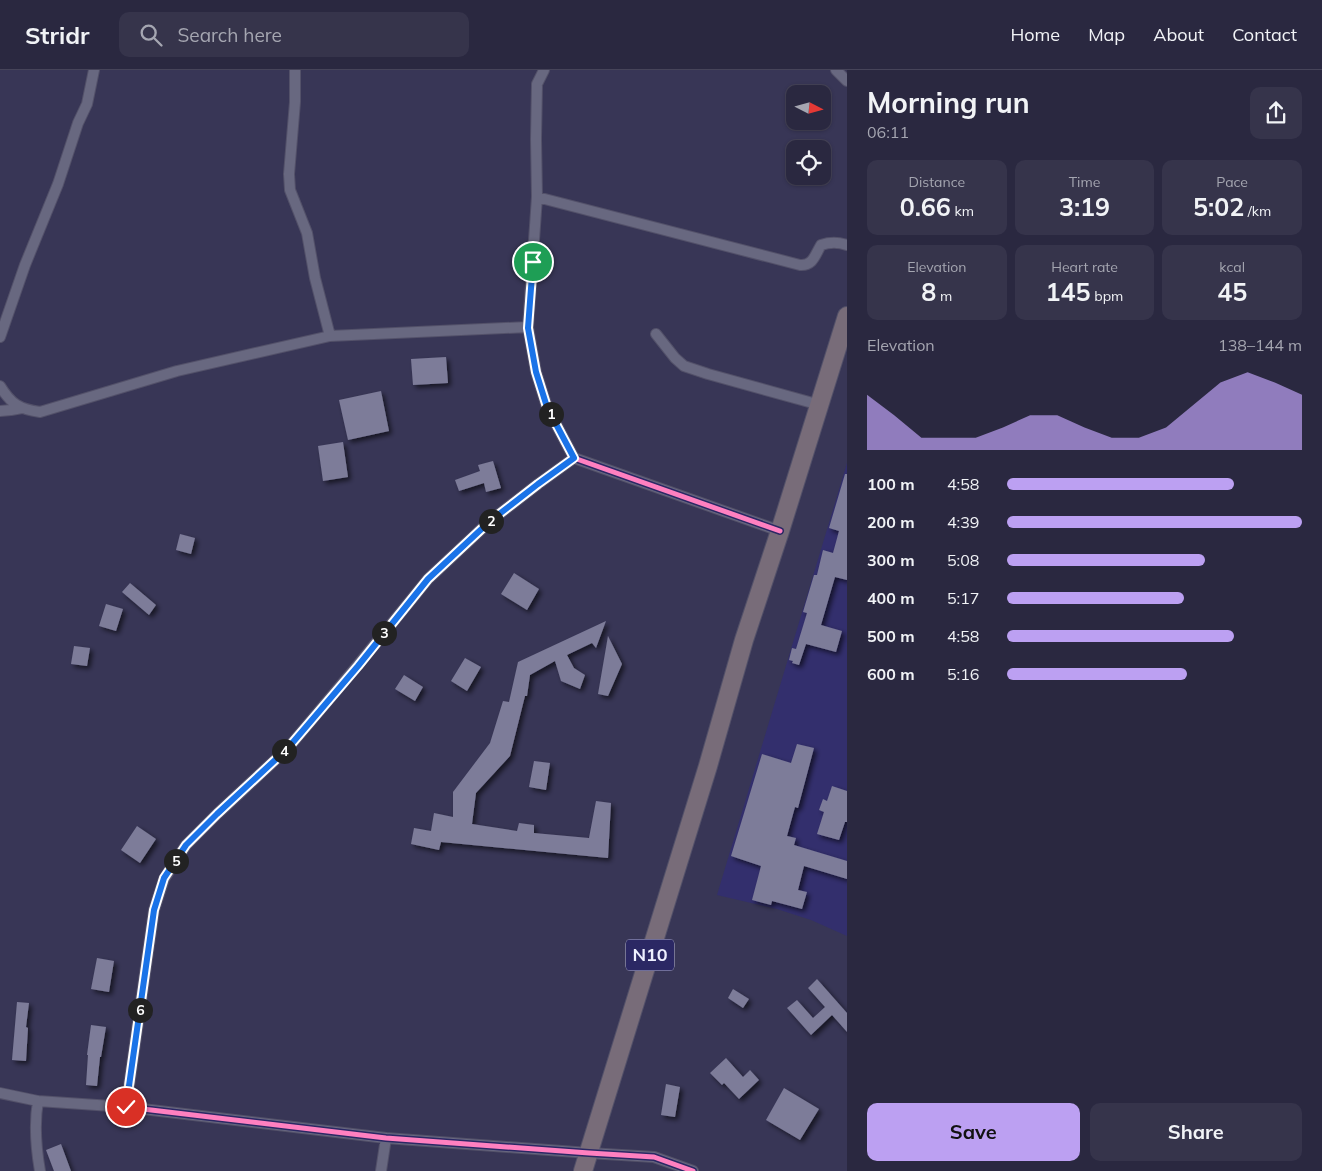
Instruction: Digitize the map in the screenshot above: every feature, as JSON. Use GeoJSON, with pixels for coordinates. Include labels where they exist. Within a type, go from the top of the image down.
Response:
{"type":"FeatureCollection","features":[{"type":"Feature","properties":{"kind":"highway","name":"N10"},"geometry":{"type":"LineString","coordinates":[[583,1171],[705,775],[744,640],[780,532],[847,316]]}},
{"type":"Feature","properties":{"kind":"street"},"geometry":{"type":"LineString","coordinates":[[0,338],[25,265],[58,184],[78,123],[87,104],[94,70]]}},
{"type":"Feature","properties":{"kind":"street"},"geometry":{"type":"LineString","coordinates":[[295,70],[295,102],[289,174],[290,190],[308,233],[315,278],[330,336]]}},
{"type":"Feature","properties":{"kind":"street"},"geometry":{"type":"LineString","coordinates":[[544,70],[537,84],[537,198],[528,328],[536,372],[547,407],[574,458],[780,532]]}},
{"type":"Feature","properties":{"kind":"street"},"geometry":{"type":"LineString","coordinates":[[836,70],[847,81]]}},
{"type":"Feature","properties":{"kind":"street"},"geometry":{"type":"LineString","coordinates":[[537,198],[806,266],[812,262],[821,245],[839,242],[847,245]]}},
{"type":"Feature","properties":{"kind":"street"},"geometry":{"type":"LineString","coordinates":[[0,386],[17,406],[40,412],[178,370],[330,336],[528,328]]}},
{"type":"Feature","properties":{"kind":"street"},"geometry":{"type":"LineString","coordinates":[[656,334],[674,358],[684,366],[820,405]]}},
{"type":"Feature","properties":{"kind":"street"},"geometry":{"type":"LineString","coordinates":[[0,411],[22,408]]}},
{"type":"Feature","properties":{"kind":"street"},"geometry":{"type":"LineString","coordinates":[[126,1107],[154,910],[164,878],[186,845],[288,748],[358,666],[428,579],[489,522],[574,458]]}},
{"type":"Feature","properties":{"kind":"street"},"geometry":{"type":"LineString","coordinates":[[0,1093],[38,1101],[126,1107],[386,1138],[589,1154],[654,1157],[693,1171]]}},
{"type":"Feature","properties":{"kind":"street"},"geometry":{"type":"LineString","coordinates":[[38,1101],[35,1118],[40,1171]]}},
{"type":"Feature","properties":{"kind":"street"},"geometry":{"type":"LineString","coordinates":[[381,1171],[386,1138]]}},
{"type":"Feature","properties":{"kind":"shaded area"},"geometry":{"type":"Polygon","coordinates":[[[847,463],[847,936],[811,920],[777,909],[717,895],[847,463]]]}},
{"type":"Feature","properties":{"kind":"building"},"geometry":{"type":"Polygon","coordinates":[[[446,357],[448,383],[413,385],[411,359],[446,357]]]}},
{"type":"Feature","properties":{"kind":"building"},"geometry":{"type":"Polygon","coordinates":[[[381,391],[389,431],[348,440],[339,400],[381,391]]]}},
{"type":"Feature","properties":{"kind":"building"},"geometry":{"type":"Polygon","coordinates":[[[343,442],[348,477],[323,481],[318,446],[343,442]]]}},
{"type":"Feature","properties":{"kind":"building"},"geometry":{"type":"Polygon","coordinates":[[[493,461],[501,488],[486,492],[484,483],[459,491],[455,480],[480,471],[478,465],[493,461]]]}},
{"type":"Feature","properties":{"kind":"building"},"geometry":{"type":"Polygon","coordinates":[[[845,474],[847,474],[847,580],[835,577],[821,625],[842,631],[836,652],[806,644],[799,665],[789,660],[792,648],[796,649],[807,613],[803,612],[814,575],[817,575],[823,550],[833,553],[839,531],[829,528],[845,474]]]}},
{"type":"Feature","properties":{"kind":"building"},"geometry":{"type":"Polygon","coordinates":[[[180,534],[195,538],[191,554],[176,550],[180,534]]]}},
{"type":"Feature","properties":{"kind":"building"},"geometry":{"type":"Polygon","coordinates":[[[514,573],[539,589],[527,610],[501,594],[514,573]]]}},
{"type":"Feature","properties":{"kind":"building"},"geometry":{"type":"Polygon","coordinates":[[[130,583],[156,605],[149,615],[122,592],[130,583]]]}},
{"type":"Feature","properties":{"kind":"building"},"geometry":{"type":"Polygon","coordinates":[[[106,604],[123,609],[116,631],[99,626],[106,604]]]}},
{"type":"Feature","properties":{"kind":"building"},"geometry":{"type":"Polygon","coordinates":[[[606,621],[596,648],[592,643],[567,655],[574,668],[585,675],[580,689],[561,681],[555,661],[530,675],[527,696],[525,696],[510,756],[476,793],[472,824],[517,831],[519,823],[534,825],[534,833],[589,838],[596,801],[611,803],[608,858],[441,842],[439,850],[411,844],[414,828],[431,831],[434,813],[453,817],[453,792],[490,743],[503,701],[509,702],[518,662],[606,621]]]}},
{"type":"Feature","properties":{"kind":"building"},"geometry":{"type":"Polygon","coordinates":[[[608,636],[622,664],[608,696],[598,694],[608,636]]]}},
{"type":"Feature","properties":{"kind":"building"},"geometry":{"type":"Polygon","coordinates":[[[74,646],[90,648],[87,666],[71,664],[74,646]]]}},
{"type":"Feature","properties":{"kind":"building"},"geometry":{"type":"Polygon","coordinates":[[[465,658],[481,667],[467,691],[451,681],[465,658]]]}},
{"type":"Feature","properties":{"kind":"building"},"geometry":{"type":"Polygon","coordinates":[[[404,675],[423,687],[415,701],[395,689],[404,675]]]}},
{"type":"Feature","properties":{"kind":"building"},"geometry":{"type":"Polygon","coordinates":[[[797,744],[814,748],[798,808],[795,807],[787,836],[796,838],[794,845],[847,861],[847,879],[804,866],[798,890],[807,892],[802,909],[772,901],[771,905],[752,900],[761,866],[731,856],[762,754],[791,763],[797,744]]]}},
{"type":"Feature","properties":{"kind":"building"},"geometry":{"type":"Polygon","coordinates":[[[534,761],[550,763],[546,790],[529,787],[534,761]]]}},
{"type":"Feature","properties":{"kind":"building"},"geometry":{"type":"Polygon","coordinates":[[[832,786],[847,791],[847,822],[845,822],[839,840],[817,834],[824,812],[819,810],[823,799],[827,801],[832,786]]]}},
{"type":"Feature","properties":{"kind":"building"},"geometry":{"type":"Polygon","coordinates":[[[137,826],[156,839],[140,863],[121,850],[137,826]]]}},
{"type":"Feature","properties":{"kind":"building"},"geometry":{"type":"Polygon","coordinates":[[[97,958],[114,961],[109,992],[91,989],[97,958]]]}},
{"type":"Feature","properties":{"kind":"building"},"geometry":{"type":"Polygon","coordinates":[[[817,979],[847,1013],[847,1032],[832,1015],[811,1035],[787,1008],[797,1000],[813,1018],[825,1007],[808,988],[817,979]]]}},
{"type":"Feature","properties":{"kind":"building"},"geometry":{"type":"Polygon","coordinates":[[[733,989],[749,999],[743,1008],[728,998],[733,989]]]}},
{"type":"Feature","properties":{"kind":"building"},"geometry":{"type":"Polygon","coordinates":[[[17,1002],[29,1003],[26,1027],[28,1028],[26,1061],[12,1060],[17,1002]]]}},
{"type":"Feature","properties":{"kind":"building"},"geometry":{"type":"Polygon","coordinates":[[[91,1025],[106,1027],[97,1086],[86,1085],[91,1025]]]}},
{"type":"Feature","properties":{"kind":"building"},"geometry":{"type":"Polygon","coordinates":[[[726,1058],[743,1077],[750,1070],[759,1080],[739,1099],[724,1083],[722,1085],[710,1073],[726,1058]]]}},
{"type":"Feature","properties":{"kind":"building"},"geometry":{"type":"Polygon","coordinates":[[[666,1084],[680,1087],[675,1117],[661,1115],[666,1084]]]}},
{"type":"Feature","properties":{"kind":"building"},"geometry":{"type":"Polygon","coordinates":[[[784,1088],[819,1109],[800,1140],[766,1120],[784,1088]]]}},
{"type":"Feature","properties":{"kind":"building"},"geometry":{"type":"Polygon","coordinates":[[[61,1144],[71,1171],[54,1171],[46,1150],[61,1144]]]}},
{"type":"Feature","properties":{"kind":"cycle path"},"geometry":{"type":"LineString","coordinates":[[693,1171],[654,1157],[386,1138],[126,1107],[154,910],[164,879],[186,845],[288,748],[428,579],[489,522],[574,458],[780,531]]}},
{"type":"Feature","properties":{"kind":"route"},"geometry":{"type":"LineString","coordinates":[[126,1107],[154,910],[164,878],[186,845],[288,748],[358,666],[428,579],[489,522],[574,458],[547,407],[536,372],[528,328],[533,262]]}}]}
